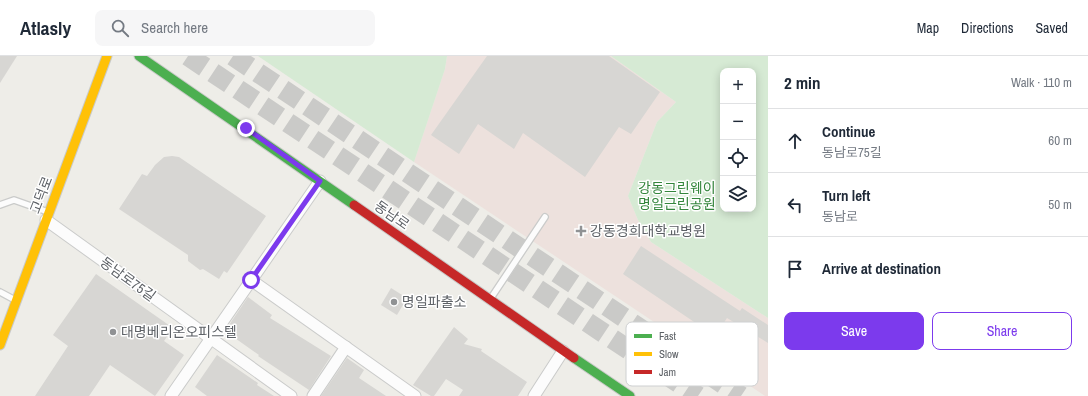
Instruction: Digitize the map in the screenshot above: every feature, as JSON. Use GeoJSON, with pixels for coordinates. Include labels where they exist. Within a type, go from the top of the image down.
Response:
{"type":"FeatureCollection","features":[{"type":"Feature","properties":{"kind":"main road","name":"고덕로"},"geometry":{"type":"LineString","coordinates":[[0,345],[107,56]]}},
{"type":"Feature","properties":{"kind":"main road","name":"동남로"},"geometry":{"type":"LineString","coordinates":[[139,56],[246,128],[563,351],[630,396]]}},
{"type":"Feature","properties":{"kind":"street"},"geometry":{"type":"LineString","coordinates":[[171,396],[320,181]]}},
{"type":"Feature","properties":{"kind":"street","name":"동남로75길"},"geometry":{"type":"LineString","coordinates":[[48,216],[291,396]]}},
{"type":"Feature","properties":{"kind":"street"},"geometry":{"type":"LineString","coordinates":[[251,280],[346,347],[403,392],[415,396]]}},
{"type":"Feature","properties":{"kind":"street"},"geometry":{"type":"LineString","coordinates":[[313,396],[346,347]]}},
{"type":"Feature","properties":{"kind":"street"},"geometry":{"type":"LineString","coordinates":[[534,396],[563,351]]}},
{"type":"Feature","properties":{"kind":"lane"},"geometry":{"type":"LineString","coordinates":[[0,205],[14,200],[48,216]]}},
{"type":"Feature","properties":{"kind":"lane"},"geometry":{"type":"LineString","coordinates":[[490,300],[545,217]]}},
{"type":"Feature","properties":{"kind":"lane"},"geometry":{"type":"LineString","coordinates":[[0,292],[17,302]]}},
{"type":"Feature","properties":{"kind":"shaded area","name":"강동경희대학교병원"},"geometry":{"type":"Polygon","coordinates":[[[447,56],[611,56],[676,102],[657,122],[628,196],[638,220],[651,242],[768,318],[768,396],[765,396],[750,386],[758,386],[758,322],[654,322],[414,162],[445,69],[447,56]]]}},
{"type":"Feature","properties":{"kind":"green space"},"geometry":{"type":"Polygon","coordinates":[[[258,56],[447,56],[445,69],[414,162],[258,56]]]}},
{"type":"Feature","properties":{"kind":"green space","name":"강동그린웨이 명일근린공원"},"geometry":{"type":"Polygon","coordinates":[[[611,56],[768,56],[768,318],[651,242],[638,220],[628,196],[657,122],[676,102],[611,56]]]}},
{"type":"Feature","properties":{"kind":"building"},"geometry":{"type":"Polygon","coordinates":[[[0,56],[17,56],[0,83],[0,56]]]}},
{"type":"Feature","properties":{"kind":"building"},"geometry":{"type":"Polygon","coordinates":[[[487,56],[609,56],[660,92],[631,134],[619,127],[585,177],[523,133],[514,149],[478,124],[459,154],[431,135],[487,56]]]}},
{"type":"Feature","properties":{"kind":"building"},"geometry":{"type":"Polygon","coordinates":[[[164,157],[179,157],[266,216],[227,273],[224,271],[219,279],[203,269],[200,270],[188,261],[188,255],[119,209],[142,174],[147,176],[155,165],[164,157]]]}},
{"type":"Feature","properties":{"kind":"building","name":"강동경희대학교병원"},"geometry":{"type":"Polygon","coordinates":[[[641,246],[740,311],[742,308],[768,325],[768,343],[758,337],[758,322],[734,322],[727,318],[724,322],[694,322],[623,274],[641,246]]]}},
{"type":"Feature","properties":{"kind":"building","name":"대명베리온오피스텔"},"geometry":{"type":"Polygon","coordinates":[[[96,274],[173,328],[164,341],[184,355],[155,396],[110,365],[89,396],[35,396],[68,346],[53,335],[96,274]]]}},
{"type":"Feature","properties":{"kind":"building","name":"명일파출소"},"geometry":{"type":"Polygon","coordinates":[[[391,288],[407,298],[397,315],[381,305],[391,288]]]}},
{"type":"Feature","properties":{"kind":"building"},"geometry":{"type":"Polygon","coordinates":[[[248,297],[272,315],[270,318],[331,356],[309,390],[258,356],[259,355],[225,331],[248,297]]]}},
{"type":"Feature","properties":{"kind":"building"},"geometry":{"type":"Polygon","coordinates":[[[454,327],[468,339],[464,344],[482,349],[481,351],[527,382],[518,396],[459,396],[463,390],[446,379],[434,396],[431,396],[413,385],[454,327]]]}},
{"type":"Feature","properties":{"kind":"building"},"geometry":{"type":"Polygon","coordinates":[[[217,355],[258,383],[257,385],[274,396],[207,396],[195,387],[217,355]]]}},
{"type":"Feature","properties":{"kind":"building"},"geometry":{"type":"Polygon","coordinates":[[[347,358],[364,370],[359,378],[386,396],[321,396],[347,358]]]}},
{"type":"Feature","properties":{"kind":"tunnel"},"geometry":{"type":"LineString","coordinates":[[188,56],[626,348]]}},
{"type":"Feature","properties":{"kind":"tunnel"},"geometry":{"type":"LineString","coordinates":[[233,56],[630,322]]}},
{"type":"Feature","properties":{"kind":"tunnel"},"geometry":{"type":"LineString","coordinates":[[683,386],[698,396]]}},
{"type":"Feature","properties":{"kind":"tunnel"},"geometry":{"type":"LineString","coordinates":[[726,386],[741,396]]}},
{"type":"Feature","properties":{"kind":"traffic: fast"},"geometry":{"type":"LineString","coordinates":[[139,56],[354,205]]}},
{"type":"Feature","properties":{"kind":"traffic: fast"},"geometry":{"type":"LineString","coordinates":[[574,358],[630,396]]}},
{"type":"Feature","properties":{"kind":"traffic: slow"},"geometry":{"type":"LineString","coordinates":[[0,345],[107,56]]}},
{"type":"Feature","properties":{"kind":"traffic: jam"},"geometry":{"type":"LineString","coordinates":[[354,205],[574,358]]}},
{"type":"Feature","properties":{"kind":"place","name":"강동경희대학교병원"},"geometry":{"type":"Point","coordinates":[581,231]}},
{"type":"Feature","properties":{"kind":"place","name":"명일파출소"},"geometry":{"type":"Point","coordinates":[394,302]}},
{"type":"Feature","properties":{"kind":"place","name":"대명베리온오피스텔"},"geometry":{"type":"Point","coordinates":[113,332]}},
{"type":"Feature","properties":{"kind":"route"},"geometry":{"type":"LineString","coordinates":[[246,128],[320,181],[251,280]]}}]}
